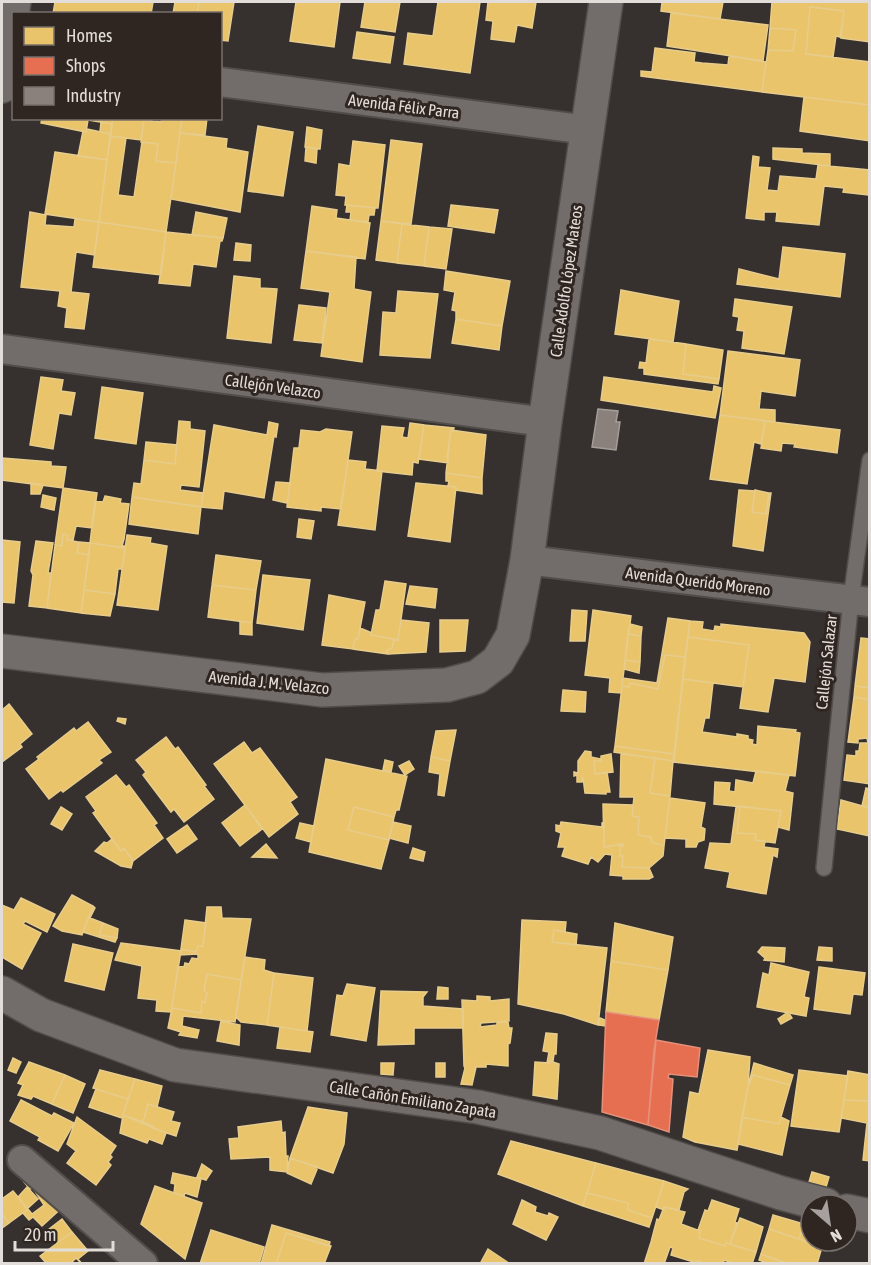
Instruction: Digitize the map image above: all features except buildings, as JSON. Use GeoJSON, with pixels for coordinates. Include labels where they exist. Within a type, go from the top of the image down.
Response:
{"type":"FeatureCollection","features":[{"type":"Feature","properties":{"kind":"street","name":"Calle Adolfo López Mateos"},"geometry":{"type":"LineString","coordinates":[[527,560],[606,2]]}},
{"type":"Feature","properties":{"kind":"street"},"geometry":{"type":"LineString","coordinates":[[2,86],[12,17]]}},
{"type":"Feature","properties":{"kind":"street","name":"Avenida Félix Parra"},"geometry":{"type":"LineString","coordinates":[[222,82],[588,130]]}},
{"type":"Feature","properties":{"kind":"street","name":"Callejón Velazco"},"geometry":{"type":"LineString","coordinates":[[2,349],[545,422]]}},
{"type":"Feature","properties":{"kind":"street","name":"Avenida Querido Moreno"},"geometry":{"type":"LineString","coordinates":[[527,560],[860,600]]}},
{"type":"Feature","properties":{"kind":"street","name":"Avenida J. M. Velazco"},"geometry":{"type":"LineString","coordinates":[[2,651],[322,690],[447,685],[477,677],[498,661],[513,634],[527,560]]}},
{"type":"Feature","properties":{"kind":"street","name":"Calle Cañón Emiliano Zapata"},"geometry":{"type":"LineString","coordinates":[[2,993],[41,1015],[175,1065],[478,1107],[600,1133],[799,1198]]}},
{"type":"Feature","properties":{"kind":"street"},"geometry":{"type":"LineString","coordinates":[[22,1160],[143,1263]]}},
{"type":"Feature","properties":{"kind":"lane","name":"Callejón Salazar"},"geometry":{"type":"LineString","coordinates":[[824,868],[860,600],[870,460]]}}]}
